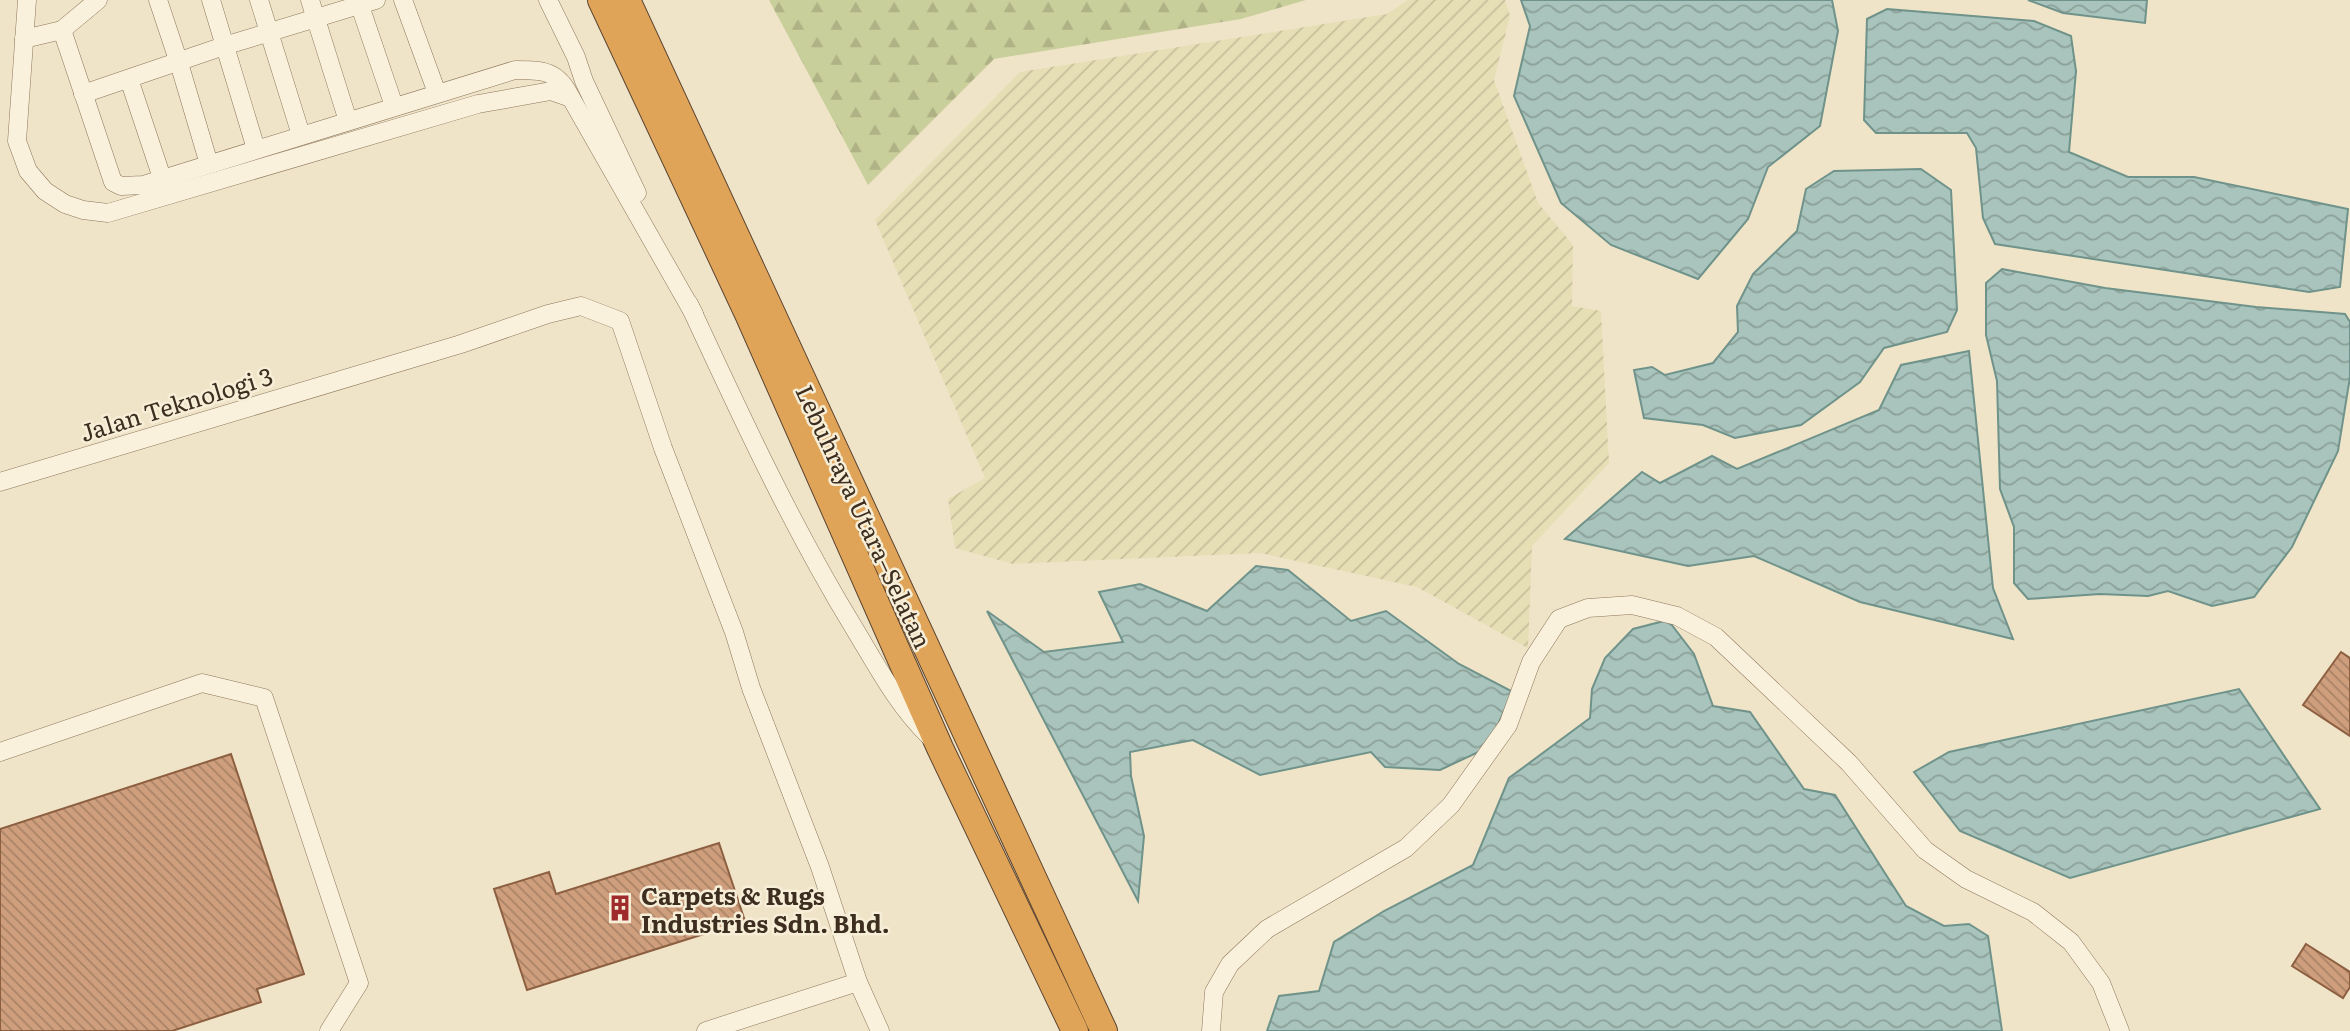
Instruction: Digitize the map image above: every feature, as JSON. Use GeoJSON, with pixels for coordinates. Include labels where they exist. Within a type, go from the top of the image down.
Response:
{"type":"FeatureCollection","features":[{"type":"Feature","properties":{"kind":"highway","name":"Lebuhraya Utara–Selatan"},"geometry":{"type":"LineString","coordinates":[[601,0],[748,314],[940,748],[1075,1031]]}},
{"type":"Feature","properties":{"kind":"highway","name":"Lebuhraya Utara–Selatan"},"geometry":{"type":"LineString","coordinates":[[627,0],[1104,1031]]}},
{"type":"Feature","properties":{"kind":"street"},"geometry":{"type":"LineString","coordinates":[[27,0],[17,141],[28,171],[45,191],[65,204],[83,210],[108,213],[478,104],[551,91],[571,99]]}},
{"type":"Feature","properties":{"kind":"street"},"geometry":{"type":"LineString","coordinates":[[24,39],[62,30],[98,0]]}},
{"type":"Feature","properties":{"kind":"street"},"geometry":{"type":"LineString","coordinates":[[158,0],[209,164]]}},
{"type":"Feature","properties":{"kind":"street"},"geometry":{"type":"LineString","coordinates":[[211,0],[256,149]]}},
{"type":"Feature","properties":{"kind":"street"},"geometry":{"type":"LineString","coordinates":[[259,0],[301,135]]}},
{"type":"Feature","properties":{"kind":"street"},"geometry":{"type":"LineString","coordinates":[[310,0],[348,121]]}},
{"type":"Feature","properties":{"kind":"street"},"geometry":{"type":"LineString","coordinates":[[403,0],[436,93]]}},
{"type":"Feature","properties":{"kind":"street"},"geometry":{"type":"LineString","coordinates":[[548,0],[748,430],[832,593],[911,719],[940,748]]}},
{"type":"Feature","properties":{"kind":"street"},"geometry":{"type":"LineString","coordinates":[[83,94],[365,2],[394,106]]}},
{"type":"Feature","properties":{"kind":"street"},"geometry":{"type":"LineString","coordinates":[[62,30],[113,182],[121,186],[143,184],[515,70],[542,70],[564,83],[694,314]]}},
{"type":"Feature","properties":{"kind":"street"},"geometry":{"type":"LineString","coordinates":[[129,79],[162,178]]}},
{"type":"Feature","properties":{"kind":"street","name":"Jalan Teknologi 3"},"geometry":{"type":"LineString","coordinates":[[0,481],[461,344],[548,314],[581,306],[620,321],[663,448],[820,867],[858,982],[880,1031]]}},
{"type":"Feature","properties":{"kind":"street"},"geometry":{"type":"LineString","coordinates":[[1210,1031],[1214,992],[1230,964],[1267,929],[1406,848],[1451,805],[1508,725],[1531,662],[1559,619],[1588,608],[1632,605],[1677,615],[1716,637],[1849,763],[1925,850],[1966,879],[2033,912],[2071,942],[2101,983],[2120,1031]]}},
{"type":"Feature","properties":{"kind":"street"},"geometry":{"type":"LineString","coordinates":[[0,752],[202,683],[264,698],[359,983],[329,1031]]}},
{"type":"Feature","properties":{"kind":"street"},"geometry":{"type":"LineString","coordinates":[[706,1031],[858,982]]}},
{"type":"Feature","properties":{"kind":"shaded area"},"geometry":{"type":"Polygon","coordinates":[[[1408,0],[1505,0],[1510,16],[1494,80],[1538,203],[1573,245],[1572,306],[1601,311],[1609,463],[1532,546],[1528,648],[1417,587],[1260,553],[1013,564],[955,548],[948,499],[985,478],[875,220],[1020,72],[1387,14],[1408,0]]]}},
{"type":"Feature","properties":{"kind":"green space"},"geometry":{"type":"Polygon","coordinates":[[[769,0],[1306,0],[1241,19],[994,59],[868,185],[769,0]]]}},
{"type":"Feature","properties":{"kind":"water"},"geometry":{"type":"Polygon","coordinates":[[[1521,0],[1832,0],[1838,31],[1820,126],[1768,167],[1748,219],[1698,279],[1611,245],[1561,203],[1514,96],[1530,26],[1521,0]]]}},
{"type":"Feature","properties":{"kind":"water"},"geometry":{"type":"Polygon","coordinates":[[[2028,0],[2147,0],[2145,23],[2063,13],[2028,0]]]}},
{"type":"Feature","properties":{"kind":"water"},"geometry":{"type":"Polygon","coordinates":[[[1887,9],[2034,21],[2071,36],[2076,71],[2069,152],[2128,177],[2194,177],[2348,209],[2340,287],[2309,292],[1995,244],[1983,218],[1976,148],[1967,133],[1876,133],[1864,120],[1867,19],[1887,9]]]}},
{"type":"Feature","properties":{"kind":"water"},"geometry":{"type":"Polygon","coordinates":[[[1921,169],[1951,190],[1957,310],[1947,332],[1884,348],[1860,382],[1801,425],[1735,438],[1703,425],[1644,418],[1634,370],[1652,367],[1665,375],[1713,363],[1738,332],[1737,306],[1753,274],[1797,231],[1806,189],[1834,171],[1921,169]]]}},
{"type":"Feature","properties":{"kind":"water"},"geometry":{"type":"Polygon","coordinates":[[[2002,269],[2105,288],[2256,307],[2345,314],[2350,322],[2350,377],[2338,451],[2292,547],[2254,597],[2212,606],[2168,591],[2148,596],[2100,594],[2028,599],[2014,583],[2014,527],[2000,489],[1997,381],[1986,335],[1986,283],[2002,269]]]}},
{"type":"Feature","properties":{"kind":"water"},"geometry":{"type":"Polygon","coordinates":[[[1969,351],[1993,588],[2013,639],[1860,602],[1754,556],[1688,566],[1565,539],[1642,472],[1660,483],[1712,456],[1737,469],[1879,410],[1901,365],[1969,351]]]}},
{"type":"Feature","properties":{"kind":"water"},"geometry":{"type":"Polygon","coordinates":[[[1256,566],[1288,570],[1351,621],[1386,611],[1459,664],[1513,692],[1487,748],[1440,770],[1385,767],[1371,752],[1260,775],[1193,740],[1130,752],[1131,776],[1144,836],[1138,901],[987,611],[1044,652],[1123,642],[1099,592],[1140,584],[1207,611],[1256,566]]]}},
{"type":"Feature","properties":{"kind":"water"},"geometry":{"type":"Polygon","coordinates":[[[1668,620],[1694,654],[1713,706],[1750,712],[1804,789],[1835,795],[1906,906],[1944,926],[1969,924],[1988,936],[2002,1031],[1267,1031],[1279,996],[1319,991],[1334,942],[1384,911],[1473,865],[1509,778],[1590,718],[1592,689],[1605,658],[1633,629],[1668,620]]]}},
{"type":"Feature","properties":{"kind":"water"},"geometry":{"type":"Polygon","coordinates":[[[2239,689],[2320,809],[2070,878],[1960,831],[1914,772],[1949,752],[2239,689]]]}},
{"type":"Feature","properties":{"kind":"building"},"geometry":{"type":"Polygon","coordinates":[[[2341,652],[2350,658],[2350,736],[2303,705],[2341,652]]]}},
{"type":"Feature","properties":{"kind":"building"},"geometry":{"type":"Polygon","coordinates":[[[231,754],[304,974],[257,989],[261,1002],[172,1031],[0,1031],[0,829],[231,754]]]}},
{"type":"Feature","properties":{"kind":"building","name":"Carpets & Rugs Industries Sdn. Bhd."},"geometry":{"type":"Polygon","coordinates":[[[719,843],[745,921],[527,990],[494,889],[549,872],[556,894],[719,843]]]}},
{"type":"Feature","properties":{"kind":"building"},"geometry":{"type":"Polygon","coordinates":[[[2306,944],[2350,972],[2350,987],[2343,998],[2292,966],[2306,944]]]}},
{"type":"Feature","properties":{"kind":"place","name":"Carpets & Rugs Industries Sdn. Bhd."},"geometry":{"type":"Point","coordinates":[620,908]}}]}
